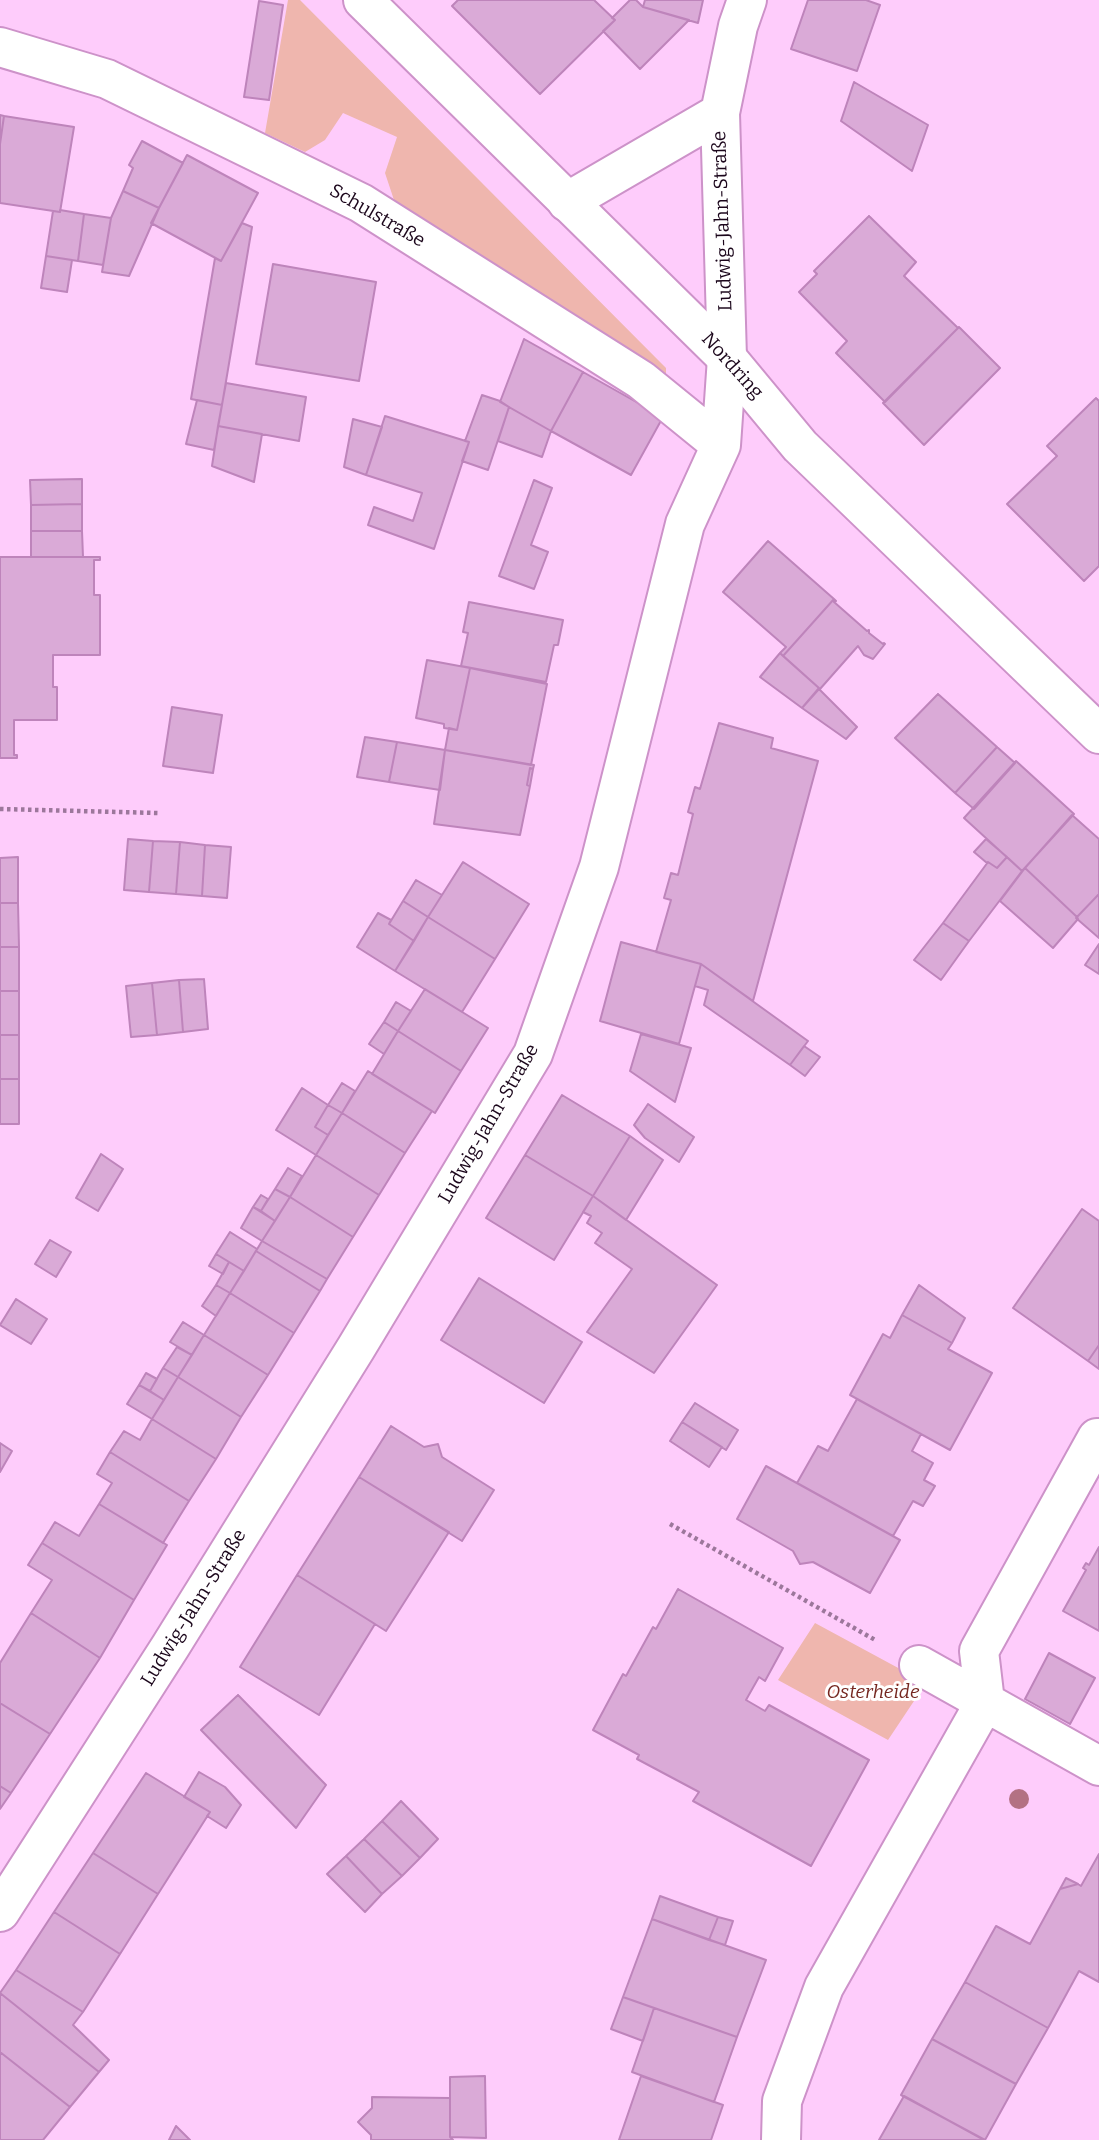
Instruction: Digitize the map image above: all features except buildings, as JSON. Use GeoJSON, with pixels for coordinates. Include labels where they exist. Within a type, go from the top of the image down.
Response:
{"type":"FeatureCollection","features":[{"type":"Feature","properties":{"kind":"street","name":"Nordring"},"geometry":{"type":"LineString","coordinates":[[363,0],[727,358],[800,446],[1099,734]]}},
{"type":"Feature","properties":{"kind":"street","name":"Ludwig-Jahn-Straße"},"geometry":{"type":"LineString","coordinates":[[0,1912],[349,1360],[533,1054],[599,867],[685,524],[721,445],[727,358],[720,113],[738,26],[747,0]]}},
{"type":"Feature","properties":{"kind":"street","name":"Schulstraße"},"geometry":{"type":"LineString","coordinates":[[0,47],[107,79],[362,203],[641,380],[721,445]]}},
{"type":"Feature","properties":{"kind":"street","name":"Ludwig-Jahn-Straße"},"geometry":{"type":"LineString","coordinates":[[567,202],[720,113]]}},
{"type":"Feature","properties":{"kind":"street"},"geometry":{"type":"LineString","coordinates":[[781,2140],[782,2101],[824,1987],[985,1702],[979,1651],[1097,1438]]}},
{"type":"Feature","properties":{"kind":"street"},"geometry":{"type":"LineString","coordinates":[[919,1665],[1099,1766]]}},
{"type":"Feature","properties":{"kind":"path"},"geometry":{"type":"LineString","coordinates":[[0,809],[158,813]]}},
{"type":"Feature","properties":{"kind":"path"},"geometry":{"type":"LineString","coordinates":[[670,1524],[919,1665]]}},
{"type":"Feature","properties":{"kind":"green space"},"geometry":{"type":"Polygon","coordinates":[[[288,0],[300,0],[666,368],[666,375],[543,303],[395,203],[385,173],[397,137],[343,113],[325,140],[305,152],[265,133],[288,0]]]}},
{"type":"Feature","properties":{"kind":"green space","name":"Osterheide"},"geometry":{"type":"Polygon","coordinates":[[[815,1623],[926,1683],[888,1740],[778,1680],[815,1623]]]}}]}
